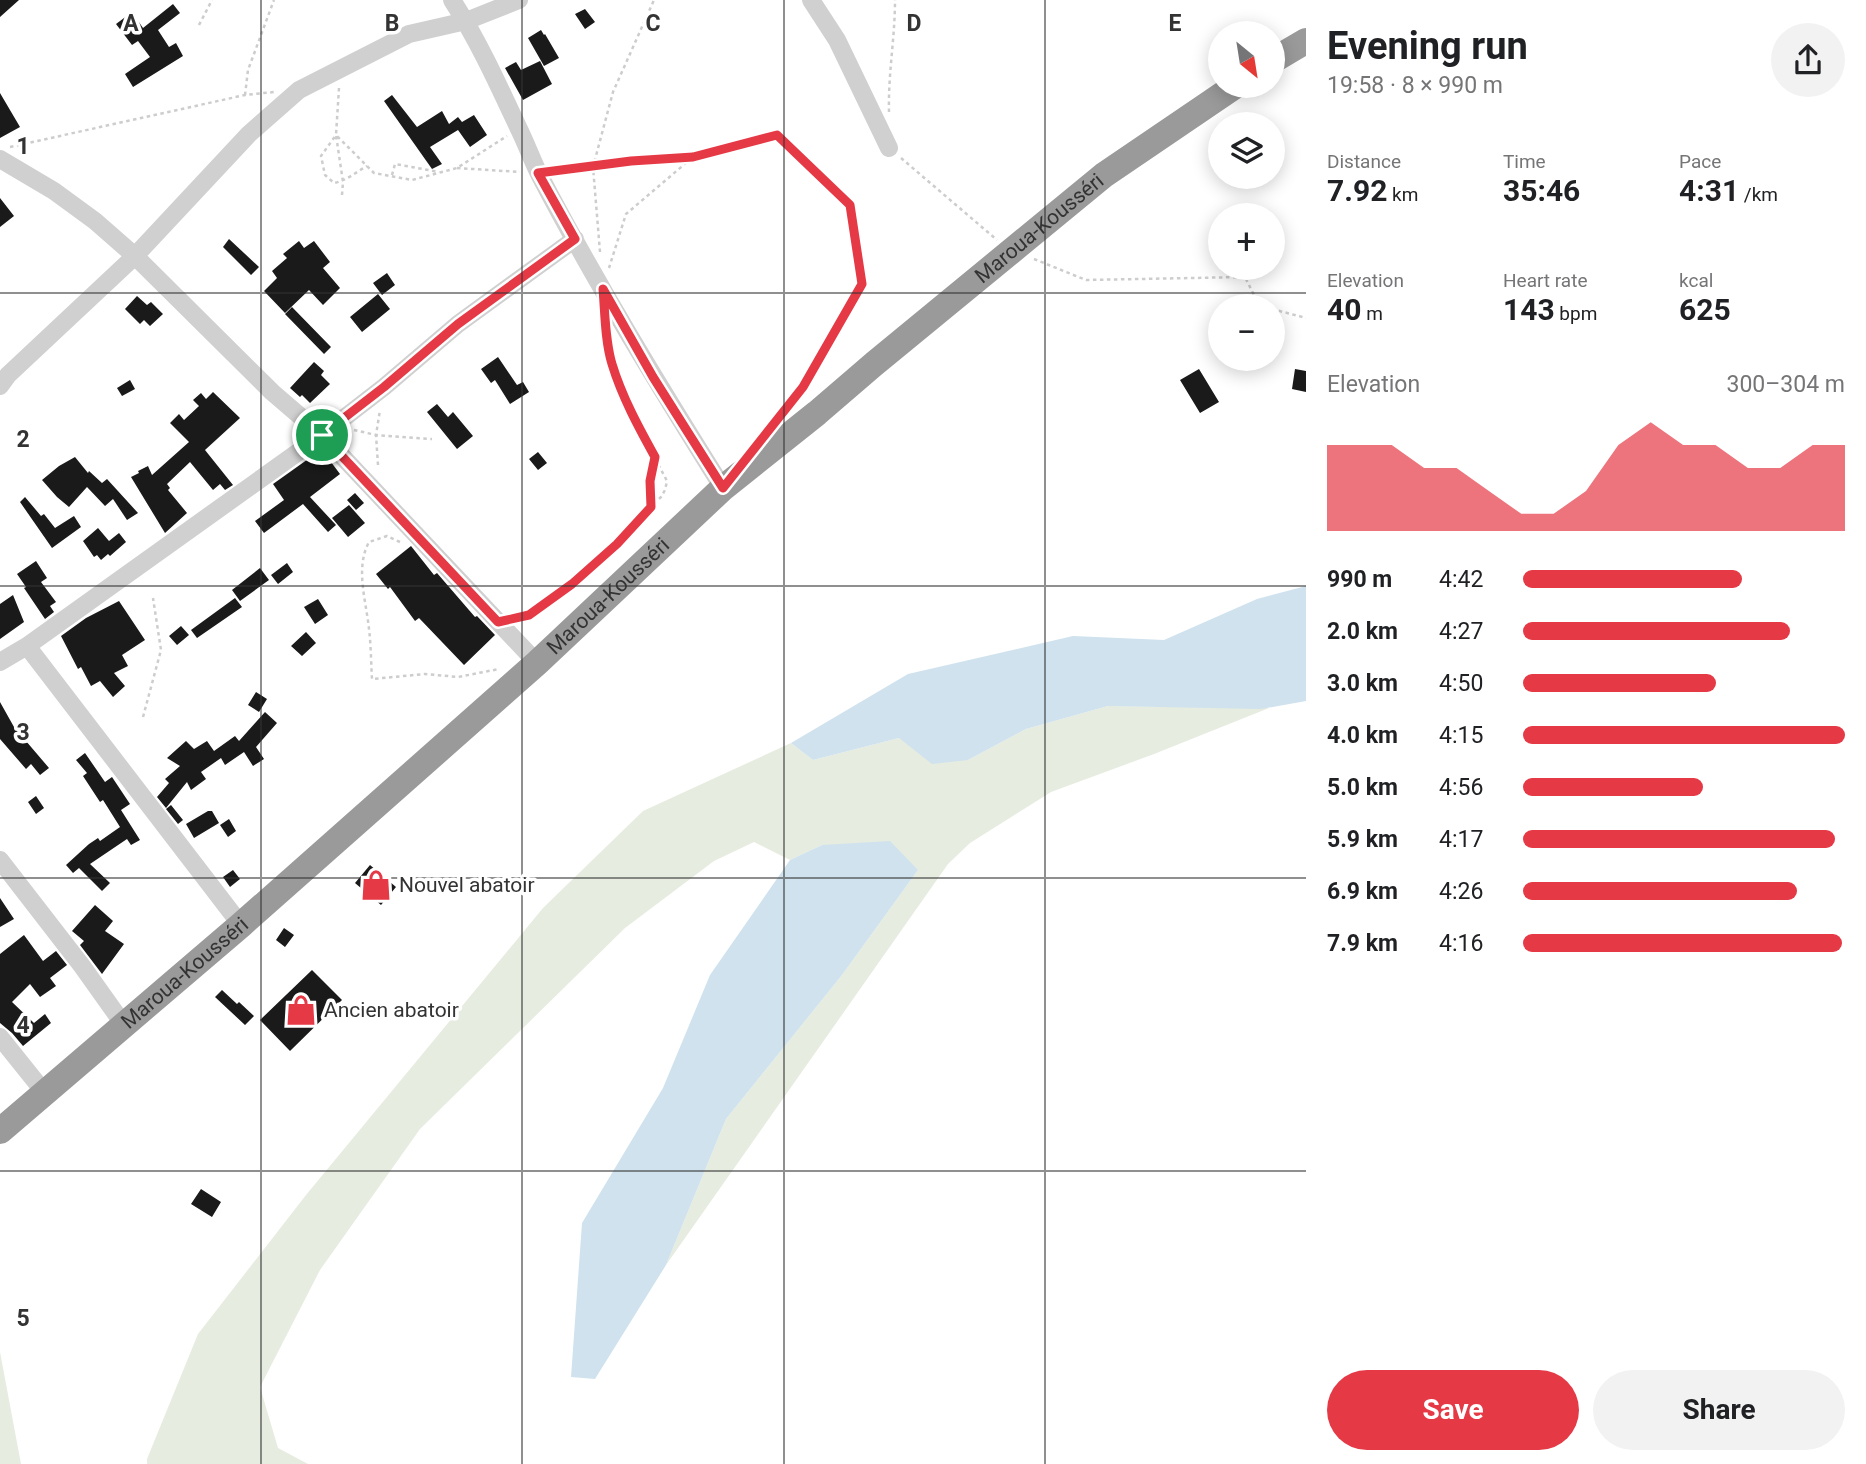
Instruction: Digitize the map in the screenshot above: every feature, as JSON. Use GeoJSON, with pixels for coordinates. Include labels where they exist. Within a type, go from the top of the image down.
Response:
{"type":"FeatureCollection","features":[{"type":"Feature","properties":{"kind":"highway"},"geometry":{"type":"LineString","coordinates":[[1285,53],[1306,41]]}},
{"type":"Feature","properties":{"kind":"highway","name":"Maroua-Kousséri"},"geometry":{"type":"LineString","coordinates":[[0,1132],[241,925],[537,663],[723,488],[1104,175],[1217,98]]}},
{"type":"Feature","properties":{"kind":"street"},"geometry":{"type":"LineString","coordinates":[[452,0],[466,21],[538,173],[653,377],[723,488]]}},
{"type":"Feature","properties":{"kind":"street"},"geometry":{"type":"LineString","coordinates":[[0,386],[135,256],[249,134],[299,90],[409,34],[466,21],[519,0]]}},
{"type":"Feature","properties":{"kind":"street"},"geometry":{"type":"LineString","coordinates":[[811,0],[837,40],[889,148]]}},
{"type":"Feature","properties":{"kind":"street"},"geometry":{"type":"LineString","coordinates":[[0,159],[54,191],[95,221],[135,256],[272,392],[327,430],[537,663]]}},
{"type":"Feature","properties":{"kind":"street"},"geometry":{"type":"LineString","coordinates":[[0,662],[27,646],[327,430],[384,387],[458,324],[575,239]]}},
{"type":"Feature","properties":{"kind":"street"},"geometry":{"type":"LineString","coordinates":[[27,646],[241,925]]}},
{"type":"Feature","properties":{"kind":"street"},"geometry":{"type":"LineString","coordinates":[[0,860],[124,1025]]}},
{"type":"Feature","properties":{"kind":"street"},"geometry":{"type":"LineString","coordinates":[[0,1037],[44,1092]]}},
{"type":"Feature","properties":{"kind":"path"},"geometry":{"type":"LineString","coordinates":[[199,25],[212,0]]}},
{"type":"Feature","properties":{"kind":"path"},"geometry":{"type":"LineString","coordinates":[[245,94],[248,69],[274,0]]}},
{"type":"Feature","properties":{"kind":"path"},"geometry":{"type":"LineString","coordinates":[[603,289],[593,167],[613,92],[654,0]]}},
{"type":"Feature","properties":{"kind":"path"},"geometry":{"type":"LineString","coordinates":[[895,0],[895,36],[888,82],[889,148],[1010,250],[1086,279],[1245,277],[1254,294]]}},
{"type":"Feature","properties":{"kind":"path"},"geometry":{"type":"LineString","coordinates":[[341,68],[336,135],[343,182],[341,195]]}},
{"type":"Feature","properties":{"kind":"path"},"geometry":{"type":"LineString","coordinates":[[0,150],[245,94],[299,90]]}},
{"type":"Feature","properties":{"kind":"path"},"geometry":{"type":"LineString","coordinates":[[336,135],[374,173],[412,180],[457,168],[519,129]]}},
{"type":"Feature","properties":{"kind":"path"},"geometry":{"type":"LineString","coordinates":[[336,135],[321,156],[325,175],[334,183],[343,182],[367,166]]}},
{"type":"Feature","properties":{"kind":"path"},"geometry":{"type":"LineString","coordinates":[[457,168],[538,173],[631,161],[693,157],[777,135],[850,205],[862,284],[803,387],[779,418]]}},
{"type":"Feature","properties":{"kind":"path"},"geometry":{"type":"LineString","coordinates":[[603,289],[626,214],[693,157]]}},
{"type":"Feature","properties":{"kind":"path"},"geometry":{"type":"LineString","coordinates":[[392,176],[395,164],[443,172]]}},
{"type":"Feature","properties":{"kind":"path"},"geometry":{"type":"LineString","coordinates":[[1285,312],[1306,318]]}},
{"type":"Feature","properties":{"kind":"path"},"geometry":{"type":"LineString","coordinates":[[498,622],[529,615],[572,584],[617,544],[662,497],[667,481],[636,422],[611,363],[605,319]]}},
{"type":"Feature","properties":{"kind":"path"},"geometry":{"type":"LineString","coordinates":[[378,464],[376,435],[384,387]]}},
{"type":"Feature","properties":{"kind":"path"},"geometry":{"type":"LineString","coordinates":[[327,430],[432,439]]}},
{"type":"Feature","properties":{"kind":"path"},"geometry":{"type":"LineString","coordinates":[[651,507],[650,481],[655,457]]}},
{"type":"Feature","properties":{"kind":"path"},"geometry":{"type":"LineString","coordinates":[[401,542],[387,536],[369,542],[362,554],[362,584],[372,679],[425,674],[458,677],[506,668]]}},
{"type":"Feature","properties":{"kind":"path"},"geometry":{"type":"LineString","coordinates":[[143,717],[161,650],[153,598]]}},
{"type":"Feature","properties":{"kind":"shaded area"},"geometry":{"type":"Polygon","coordinates":[[[1108,706],[1269,708],[1051,792],[970,843],[948,864],[666,1265],[726,1119],[842,975],[918,870],[822,845],[790,860],[754,842],[714,861],[625,928],[420,1129],[320,1270],[260,1387],[278,1448],[308,1464],[147,1464],[198,1334],[306,1195],[543,908],[643,811],[791,743],[813,760],[899,738],[968,760],[1026,729],[1108,706]]]}},
{"type":"Feature","properties":{"kind":"shaded area"},"geometry":{"type":"Polygon","coordinates":[[[0,1352],[21,1464],[0,1464],[0,1352]]]}},
{"type":"Feature","properties":{"kind":"water"},"geometry":{"type":"Polygon","coordinates":[[[1306,586],[1306,701],[1261,709],[1108,706],[1026,729],[968,760],[932,764],[899,738],[813,760],[791,743],[908,674],[1073,636],[1164,640],[1257,599],[1306,586]]]}},
{"type":"Feature","properties":{"kind":"water"},"geometry":{"type":"Polygon","coordinates":[[[890,841],[918,870],[842,975],[726,1119],[666,1265],[595,1379],[571,1377],[582,1223],[663,1088],[710,975],[790,860],[822,845],[890,841]]]}},
{"type":"Feature","properties":{"kind":"building"},"geometry":{"type":"Polygon","coordinates":[[[0,0],[19,0],[0,17],[0,0]]]}},
{"type":"Feature","properties":{"kind":"building"},"geometry":{"type":"Polygon","coordinates":[[[173,4],[180,13],[158,30],[169,47],[176,43],[183,56],[133,87],[125,74],[150,57],[138,41],[132,45],[116,24],[132,12],[143,28],[173,4]]]}},
{"type":"Feature","properties":{"kind":"building"},"geometry":{"type":"Polygon","coordinates":[[[585,9],[595,22],[585,29],[575,14],[585,9]]]}},
{"type":"Feature","properties":{"kind":"building"},"geometry":{"type":"Polygon","coordinates":[[[541,30],[559,58],[544,66],[528,38],[541,30]]]}},
{"type":"Feature","properties":{"kind":"building"},"geometry":{"type":"Polygon","coordinates":[[[540,61],[552,84],[523,100],[505,68],[516,62],[521,70],[540,61]]]}},
{"type":"Feature","properties":{"kind":"building"},"geometry":{"type":"Polygon","coordinates":[[[0,93],[20,127],[0,138],[0,93]]]}},
{"type":"Feature","properties":{"kind":"building"},"geometry":{"type":"Polygon","coordinates":[[[392,95],[417,127],[442,111],[449,124],[458,117],[462,122],[474,115],[487,135],[470,147],[458,130],[430,147],[442,164],[432,169],[384,101],[392,95]]]}},
{"type":"Feature","properties":{"kind":"building"},"geometry":{"type":"Polygon","coordinates":[[[0,198],[14,216],[0,227],[0,198]]]}},
{"type":"Feature","properties":{"kind":"building"},"geometry":{"type":"Polygon","coordinates":[[[229,239],[259,267],[251,275],[223,247],[229,239]]]}},
{"type":"Feature","properties":{"kind":"building"},"geometry":{"type":"Polygon","coordinates":[[[299,241],[304,248],[314,241],[330,262],[323,268],[340,288],[323,305],[309,290],[285,313],[264,291],[277,278],[272,271],[287,258],[283,254],[299,241]]]}},
{"type":"Feature","properties":{"kind":"building"},"geometry":{"type":"Polygon","coordinates":[[[387,273],[395,285],[382,295],[373,283],[387,273]]]}},
{"type":"Feature","properties":{"kind":"building"},"geometry":{"type":"Polygon","coordinates":[[[378,294],[390,309],[362,332],[350,317],[378,294]]]}},
{"type":"Feature","properties":{"kind":"building"},"geometry":{"type":"Polygon","coordinates":[[[137,296],[147,305],[151,302],[163,314],[150,326],[144,320],[140,324],[125,309],[137,296]]]}},
{"type":"Feature","properties":{"kind":"building"},"geometry":{"type":"Polygon","coordinates":[[[292,307],[331,347],[324,354],[285,314],[292,307]]]}},
{"type":"Feature","properties":{"kind":"building"},"geometry":{"type":"Polygon","coordinates":[[[498,357],[517,385],[523,382],[529,392],[510,404],[495,380],[491,383],[481,369],[498,357]]]}},
{"type":"Feature","properties":{"kind":"building"},"geometry":{"type":"Polygon","coordinates":[[[314,362],[324,371],[321,375],[330,384],[310,403],[290,388],[314,362]]]}},
{"type":"Feature","properties":{"kind":"building"},"geometry":{"type":"Polygon","coordinates":[[[1199,369],[1219,402],[1200,413],[1180,380],[1199,369]]]}},
{"type":"Feature","properties":{"kind":"building"},"geometry":{"type":"Polygon","coordinates":[[[1295,369],[1306,371],[1306,392],[1292,389],[1295,369]]]}},
{"type":"Feature","properties":{"kind":"building"},"geometry":{"type":"Polygon","coordinates":[[[130,380],[135,389],[122,396],[117,388],[130,380]]]}},
{"type":"Feature","properties":{"kind":"building"},"geometry":{"type":"Polygon","coordinates":[[[213,392],[240,418],[205,450],[233,485],[225,490],[220,484],[213,490],[190,462],[167,484],[170,488],[168,490],[187,513],[165,533],[131,477],[148,466],[152,475],[189,442],[170,423],[179,414],[184,420],[199,406],[193,400],[201,393],[206,399],[213,392]]]}},
{"type":"Feature","properties":{"kind":"building"},"geometry":{"type":"Polygon","coordinates":[[[437,404],[448,417],[453,412],[473,436],[457,449],[427,412],[437,404]]]}},
{"type":"Feature","properties":{"kind":"building"},"geometry":{"type":"Polygon","coordinates":[[[318,452],[331,462],[340,474],[310,497],[336,525],[328,532],[303,504],[264,533],[255,521],[284,500],[273,484],[318,452]]]}},
{"type":"Feature","properties":{"kind":"building"},"geometry":{"type":"Polygon","coordinates":[[[538,452],[547,463],[538,470],[529,459],[538,452]]]}},
{"type":"Feature","properties":{"kind":"building"},"geometry":{"type":"Polygon","coordinates":[[[75,457],[88,473],[89,471],[102,483],[107,479],[138,513],[127,520],[113,499],[105,506],[87,487],[69,507],[57,497],[42,480],[75,457]]]}},
{"type":"Feature","properties":{"kind":"building"},"geometry":{"type":"Polygon","coordinates":[[[355,493],[364,503],[356,510],[347,500],[355,493]]]}},
{"type":"Feature","properties":{"kind":"building"},"geometry":{"type":"Polygon","coordinates":[[[25,497],[55,528],[74,516],[81,527],[52,548],[20,502],[25,497]]]}},
{"type":"Feature","properties":{"kind":"building"},"geometry":{"type":"Polygon","coordinates":[[[349,505],[365,523],[348,537],[332,518],[349,505]]]}},
{"type":"Feature","properties":{"kind":"building"},"geometry":{"type":"Polygon","coordinates":[[[98,528],[109,541],[119,533],[126,542],[101,560],[97,555],[94,557],[83,541],[98,528]]]}},
{"type":"Feature","properties":{"kind":"building"},"geometry":{"type":"Polygon","coordinates":[[[411,546],[434,575],[437,573],[475,617],[495,635],[464,665],[419,618],[415,621],[390,587],[388,589],[376,574],[411,546]]]}},
{"type":"Feature","properties":{"kind":"building"},"geometry":{"type":"Polygon","coordinates":[[[36,561],[47,578],[41,582],[56,602],[50,606],[54,612],[45,619],[17,574],[36,561]]]}},
{"type":"Feature","properties":{"kind":"building"},"geometry":{"type":"Polygon","coordinates":[[[287,563],[293,572],[278,584],[271,575],[287,563]]]}},
{"type":"Feature","properties":{"kind":"building"},"geometry":{"type":"Polygon","coordinates":[[[260,568],[269,580],[240,601],[232,590],[260,568]]]}},
{"type":"Feature","properties":{"kind":"building"},"geometry":{"type":"Polygon","coordinates":[[[13,595],[24,622],[0,639],[0,604],[13,595]]]}},
{"type":"Feature","properties":{"kind":"building"},"geometry":{"type":"Polygon","coordinates":[[[235,598],[242,607],[197,638],[191,630],[235,598]]]}},
{"type":"Feature","properties":{"kind":"building"},"geometry":{"type":"Polygon","coordinates":[[[318,599],[328,615],[315,624],[304,607],[318,599]]]}},
{"type":"Feature","properties":{"kind":"building"},"geometry":{"type":"Polygon","coordinates":[[[119,601],[145,640],[122,655],[128,666],[114,673],[125,686],[113,697],[100,681],[91,686],[81,667],[78,669],[61,636],[86,618],[119,601]]]}},
{"type":"Feature","properties":{"kind":"building"},"geometry":{"type":"Polygon","coordinates":[[[181,626],[189,635],[177,645],[169,636],[181,626]]]}},
{"type":"Feature","properties":{"kind":"building"},"geometry":{"type":"Polygon","coordinates":[[[306,632],[316,643],[302,656],[291,646],[306,632]]]}},
{"type":"Feature","properties":{"kind":"building"},"geometry":{"type":"Polygon","coordinates":[[[256,692],[267,699],[259,712],[248,705],[256,692]]]}},
{"type":"Feature","properties":{"kind":"building"},"geometry":{"type":"Polygon","coordinates":[[[0,702],[14,727],[49,768],[40,775],[31,764],[26,769],[0,739],[0,702]]]}},
{"type":"Feature","properties":{"kind":"building"},"geometry":{"type":"Polygon","coordinates":[[[265,712],[277,723],[256,747],[264,759],[253,766],[244,752],[225,765],[221,758],[201,772],[206,779],[191,790],[187,782],[166,808],[157,797],[169,783],[165,779],[180,766],[167,758],[186,741],[194,749],[207,741],[214,751],[235,736],[239,741],[265,712]]]}},
{"type":"Feature","properties":{"kind":"building"},"geometry":{"type":"Polygon","coordinates":[[[85,753],[105,782],[112,777],[130,804],[121,810],[140,840],[131,845],[127,839],[90,864],[110,883],[102,891],[79,868],[73,873],[66,865],[89,844],[98,838],[100,841],[120,827],[83,776],[87,773],[76,760],[85,753]]]}},
{"type":"Feature","properties":{"kind":"building"},"geometry":{"type":"Polygon","coordinates":[[[36,796],[44,808],[36,814],[28,802],[36,796]]]}},
{"type":"Feature","properties":{"kind":"building"},"geometry":{"type":"Polygon","coordinates":[[[171,805],[183,820],[178,824],[166,809],[171,805]]]}},
{"type":"Feature","properties":{"kind":"building"},"geometry":{"type":"Polygon","coordinates":[[[212,811],[219,823],[194,838],[186,824],[212,811]]]}},
{"type":"Feature","properties":{"kind":"building"},"geometry":{"type":"Polygon","coordinates":[[[229,819],[236,831],[228,837],[220,825],[229,819]]]}},
{"type":"Feature","properties":{"kind":"building","name":"Nouvel abatoir"},"geometry":{"type":"Polygon","coordinates":[[[370,865],[396,887],[381,905],[355,883],[370,865]]]}},
{"type":"Feature","properties":{"kind":"building"},"geometry":{"type":"Polygon","coordinates":[[[233,870],[240,879],[230,887],[223,877],[233,870]]]}},
{"type":"Feature","properties":{"kind":"building"},"geometry":{"type":"Polygon","coordinates":[[[0,898],[14,919],[0,927],[0,898]]]}},
{"type":"Feature","properties":{"kind":"building"},"geometry":{"type":"Polygon","coordinates":[[[95,905],[113,921],[105,931],[124,944],[102,974],[80,945],[84,941],[72,931],[95,905]]]}},
{"type":"Feature","properties":{"kind":"building"},"geometry":{"type":"Polygon","coordinates":[[[284,928],[294,935],[285,947],[276,940],[284,928]]]}},
{"type":"Feature","properties":{"kind":"building"},"geometry":{"type":"Polygon","coordinates":[[[24,935],[43,961],[56,951],[67,965],[50,978],[56,986],[40,997],[30,984],[12,1002],[34,1023],[45,1014],[51,1023],[23,1046],[0,1023],[0,954],[24,935]]]}},
{"type":"Feature","properties":{"kind":"building","name":"Ancien abatoir"},"geometry":{"type":"Polygon","coordinates":[[[312,970],[342,1000],[290,1051],[260,1020],[312,970]]]}},
{"type":"Feature","properties":{"kind":"building"},"geometry":{"type":"Polygon","coordinates":[[[222,990],[254,1016],[245,1025],[215,997],[222,990]]]}},
{"type":"Feature","properties":{"kind":"building"},"geometry":{"type":"Polygon","coordinates":[[[201,1189],[221,1202],[212,1217],[191,1204],[201,1189]]]}},
{"type":"Feature","properties":{"kind":"place","name":"Nouvel abatoir"},"geometry":{"type":"Point","coordinates":[376,885]}},
{"type":"Feature","properties":{"kind":"place","name":"Ancien abatoir"},"geometry":{"type":"Point","coordinates":[301,1010]}},
{"type":"Feature","properties":{"kind":"route"},"geometry":{"type":"LineString","coordinates":[[777,135],[850,205],[862,284],[803,387],[723,488],[653,377],[603,289],[611,363],[636,422],[655,457],[650,481],[651,507],[617,544],[572,584],[529,615],[498,622],[322,435],[458,324],[575,239],[538,173],[631,161],[693,157],[777,135]]}}]}
